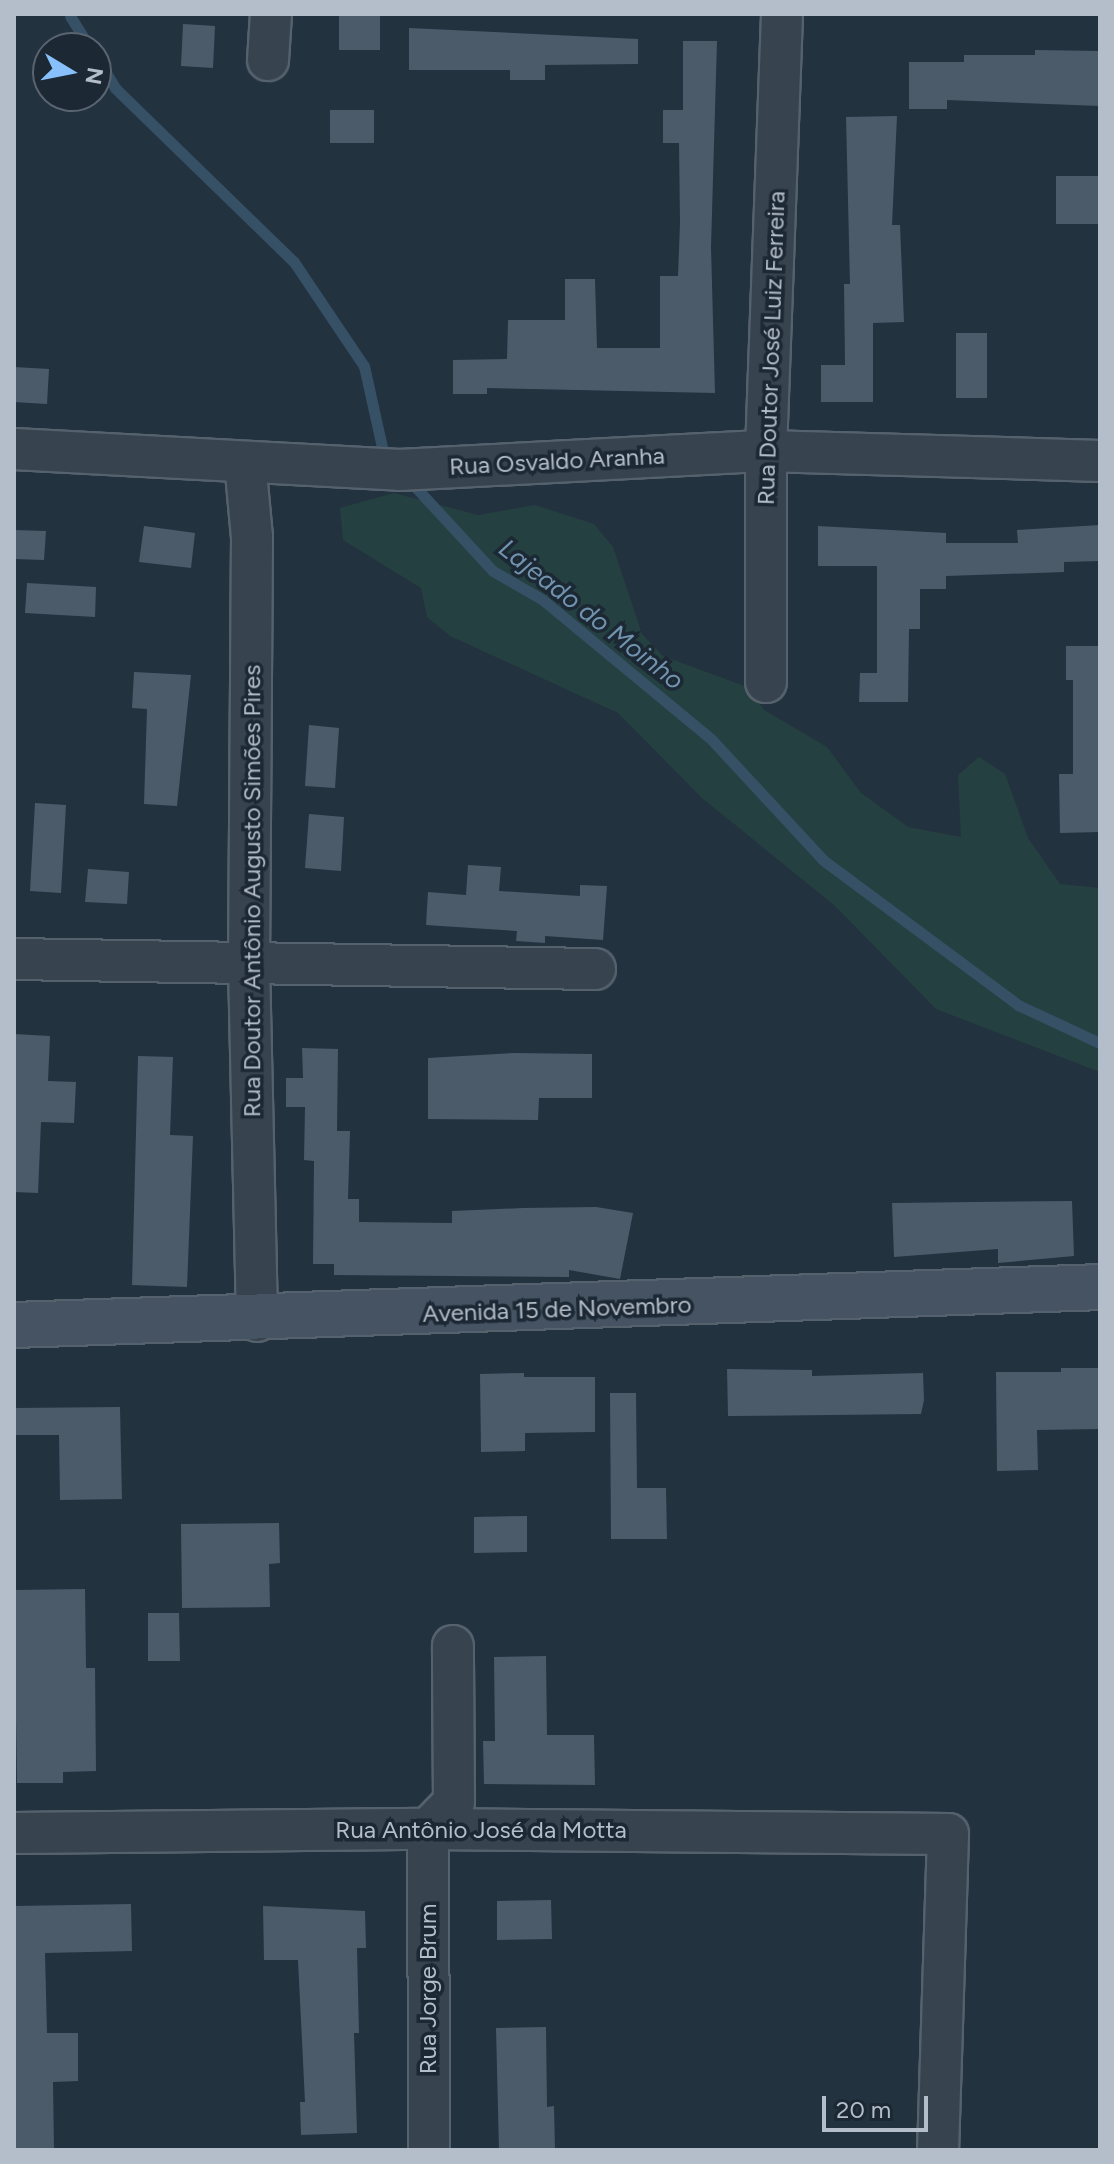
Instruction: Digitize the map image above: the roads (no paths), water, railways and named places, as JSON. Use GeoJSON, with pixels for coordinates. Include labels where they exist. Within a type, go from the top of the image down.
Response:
{"type":"FeatureCollection","features":[{"type":"Feature","properties":{"kind":"street"},"geometry":{"type":"LineString","coordinates":[[268,60],[271,14]]}},
{"type":"Feature","properties":{"kind":"street","name":"Rua Doutor José Luiz Ferreira"},"geometry":{"type":"LineString","coordinates":[[766,682],[766,451],[782,14]]}},
{"type":"Feature","properties":{"kind":"street","name":"Rua Osvaldo Aranha"},"geometry":{"type":"LineString","coordinates":[[14,449],[399,470],[766,451],[1100,461]]}},
{"type":"Feature","properties":{"kind":"street","name":"Rua Doutor Antônio Augusto Simões Pires"},"geometry":{"type":"LineString","coordinates":[[245,462],[252,537],[249,965],[257,1321]]}},
{"type":"Feature","properties":{"kind":"street"},"geometry":{"type":"LineString","coordinates":[[14,959],[595,969]]}},
{"type":"Feature","properties":{"kind":"street","name":"Avenida 15 de Novembro"},"geometry":{"type":"LineString","coordinates":[[14,1325],[257,1321],[1100,1287]]}},
{"type":"Feature","properties":{"kind":"street"},"geometry":{"type":"LineString","coordinates":[[428,1829],[454,1802],[453,1646]]}},
{"type":"Feature","properties":{"kind":"street","name":"Rua Antônio José da Motta"},"geometry":{"type":"LineString","coordinates":[[14,1833],[428,1829],[948,1834],[938,2150]]}},
{"type":"Feature","properties":{"kind":"street","name":"Rua Jorge Brum"},"geometry":{"type":"LineString","coordinates":[[428,1829],[429,2150]]}},
{"type":"Feature","properties":{"kind":"waterway","name":"Lajeado do Moinho"},"geometry":{"type":"LineString","coordinates":[[70,16],[80,32]]}},
{"type":"Feature","properties":{"kind":"waterway","name":"Lajeado do Moinho"},"geometry":{"type":"LineString","coordinates":[[112,83],[294,262],[364,366],[383,452],[391,461]]}},
{"type":"Feature","properties":{"kind":"waterway","name":"Lajeado do Moinho"},"geometry":{"type":"LineString","coordinates":[[408,479],[493,571],[543,600],[712,740],[823,860],[1018,1005],[1100,1043]]}}]}
